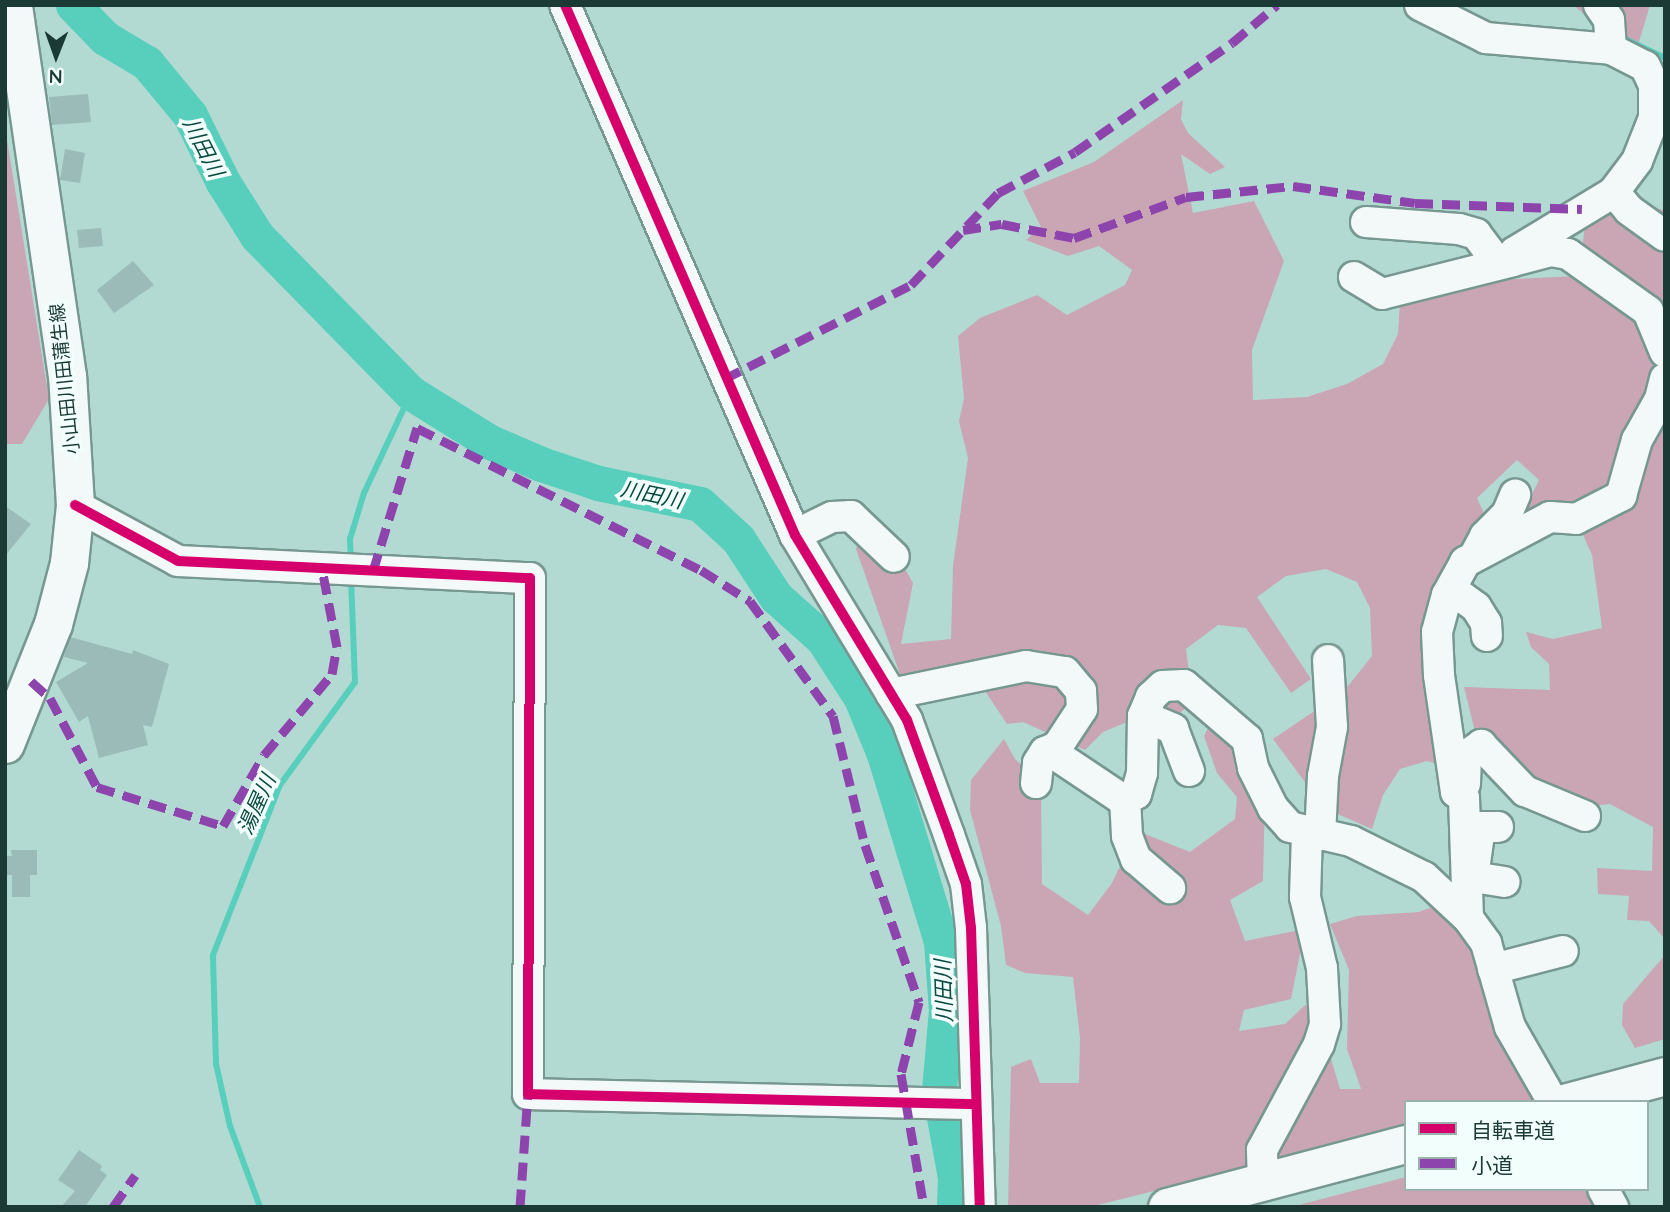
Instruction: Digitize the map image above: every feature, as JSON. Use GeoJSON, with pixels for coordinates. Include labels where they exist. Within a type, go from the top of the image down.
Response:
{"type":"FeatureCollection","features":[{"type":"Feature","properties":{"kind":"main road","name":"小山田川田蒲生線"},"geometry":{"type":"LineString","coordinates":[[5,744],[53,624],[69,563],[75,505],[67,376],[13,5]]}},
{"type":"Feature","properties":{"kind":"main road"},"geometry":{"type":"LineString","coordinates":[[1575,1100],[1665,1076]]}},
{"type":"Feature","properties":{"kind":"main road"},"geometry":{"type":"LineString","coordinates":[[1167,1207],[1404,1145]]}},
{"type":"Feature","properties":{"kind":"street"},"geometry":{"type":"LineString","coordinates":[[565,5],[795,535],[907,720],[966,884],[980,1207]]}},
{"type":"Feature","properties":{"kind":"street"},"geometry":{"type":"LineString","coordinates":[[1420,5],[1486,38],[1555,48],[1611,49],[1645,65],[1654,85],[1654,118],[1637,161],[1614,192],[1506,255],[1456,242]]}},
{"type":"Feature","properties":{"kind":"street"},"geometry":{"type":"LineString","coordinates":[[1599,5],[1609,20],[1611,49]]}},
{"type":"Feature","properties":{"kind":"street"},"geometry":{"type":"LineString","coordinates":[[1614,192],[1629,210],[1665,236]]}},
{"type":"Feature","properties":{"kind":"street"},"geometry":{"type":"LineString","coordinates":[[1366,222],[1459,229],[1476,234],[1506,255]]}},
{"type":"Feature","properties":{"kind":"street"},"geometry":{"type":"LineString","coordinates":[[1345,285],[1382,294],[1506,255],[1551,251],[1568,254],[1648,311],[1665,352]]}},
{"type":"Feature","properties":{"kind":"street"},"geometry":{"type":"LineString","coordinates":[[1470,876],[1453,787],[1437,632],[1451,589],[1465,562],[1550,517],[1576,519],[1621,496],[1637,440],[1660,400],[1665,379]]}},
{"type":"Feature","properties":{"kind":"street"},"geometry":{"type":"LineString","coordinates":[[1474,558],[1485,536],[1507,514],[1515,495]]}},
{"type":"Feature","properties":{"kind":"street"},"geometry":{"type":"LineString","coordinates":[[75,505],[178,561],[530,578],[528,1094],[975,1104]]}},
{"type":"Feature","properties":{"kind":"street"},"geometry":{"type":"LineString","coordinates":[[795,535],[832,517],[851,516],[894,557]]}},
{"type":"Feature","properties":{"kind":"street"},"geometry":{"type":"LineString","coordinates":[[1451,589],[1476,607],[1486,623],[1487,636]]}},
{"type":"Feature","properties":{"kind":"street"},"geometry":{"type":"LineString","coordinates":[[1263,1181],[1262,1150],[1319,1044],[1325,1024],[1322,968],[1305,897],[1322,776],[1332,727],[1328,660]]}},
{"type":"Feature","properties":{"kind":"street"},"geometry":{"type":"LineString","coordinates":[[891,694],[1026,666],[1065,672],[1080,691],[1082,709],[1057,747],[1045,752],[1038,763],[1036,783]]}},
{"type":"Feature","properties":{"kind":"street"},"geometry":{"type":"LineString","coordinates":[[1125,798],[1136,793],[1142,773],[1143,716],[1163,686],[1184,685],[1247,739],[1253,768],[1273,808],[1290,827],[1351,841],[1424,877],[1468,918],[1486,943],[1510,1027],[1552,1100]]}},
{"type":"Feature","properties":{"kind":"street"},"geometry":{"type":"LineString","coordinates":[[1143,716],[1173,729],[1189,771]]}},
{"type":"Feature","properties":{"kind":"street"},"geometry":{"type":"LineString","coordinates":[[1453,787],[1466,756],[1481,745],[1525,792],[1585,816]]}},
{"type":"Feature","properties":{"kind":"street"},"geometry":{"type":"LineString","coordinates":[[1057,747],[1059,757],[1125,798]]}},
{"type":"Feature","properties":{"kind":"street"},"geometry":{"type":"LineString","coordinates":[[1125,798],[1127,836],[1136,859],[1170,888]]}},
{"type":"Feature","properties":{"kind":"street"},"geometry":{"type":"LineString","coordinates":[[1468,918],[1470,876],[1480,827],[1498,827]]}},
{"type":"Feature","properties":{"kind":"street"},"geometry":{"type":"LineString","coordinates":[[1470,876],[1505,882]]}},
{"type":"Feature","properties":{"kind":"street"},"geometry":{"type":"LineString","coordinates":[[1493,969],[1563,951]]}},
{"type":"Feature","properties":{"kind":"street"},"geometry":{"type":"LineString","coordinates":[[1603,1191],[1613,1207]]}},
{"type":"Feature","properties":{"kind":"shaded area"},"geometry":{"type":"Polygon","coordinates":[[[1573,5],[1650,5],[1635,55],[1573,5]]]}},
{"type":"Feature","properties":{"kind":"shaded area"},"geometry":{"type":"Polygon","coordinates":[[[1183,100],[1181,119],[1188,133],[1225,167],[1210,174],[1181,154],[1193,213],[1254,201],[1284,261],[1252,350],[1253,400],[1307,397],[1347,384],[1383,364],[1398,334],[1400,302],[1494,280],[1578,276],[1585,227],[1608,200],[1625,196],[1665,211],[1665,1039],[1635,1048],[1622,1025],[1623,1004],[1664,956],[1664,938],[1649,921],[1627,920],[1629,896],[1598,894],[1597,868],[1652,871],[1653,827],[1610,804],[1560,809],[1516,794],[1485,772],[1464,687],[1550,690],[1549,664],[1531,647],[1526,632],[1553,639],[1602,628],[1592,555],[1580,528],[1514,532],[1539,480],[1517,460],[1477,498],[1493,533],[1476,548],[1434,668],[1452,768],[1427,761],[1400,769],[1383,795],[1372,829],[1333,812],[1313,793],[1273,739],[1344,691],[1372,656],[1370,608],[1357,582],[1326,569],[1286,576],[1257,597],[1311,679],[1291,693],[1246,628],[1218,625],[1186,649],[1193,701],[1167,725],[1132,720],[1103,732],[1085,750],[1023,722],[1007,724],[983,688],[910,703],[856,549],[865,521],[891,544],[913,583],[901,644],[951,639],[953,566],[968,458],[959,421],[964,399],[958,336],[980,318],[1037,295],[1067,315],[1125,285],[1132,270],[1099,246],[1068,256],[1026,240],[1041,227],[1023,191],[1094,162],[1183,100]]]}},
{"type":"Feature","properties":{"kind":"shaded area"},"geometry":{"type":"Polygon","coordinates":[[[5,127],[49,399],[22,444],[5,444],[5,127]]]}},
{"type":"Feature","properties":{"kind":"shaded area"},"geometry":{"type":"Polygon","coordinates":[[[1216,711],[1265,796],[1263,881],[1230,900],[1245,941],[1305,929],[1291,999],[1244,1010],[1239,1031],[1285,1024],[1305,1005],[1332,1018],[1329,1052],[1340,1089],[1361,1089],[1347,1049],[1349,970],[1330,924],[1357,916],[1419,912],[1450,900],[1517,1068],[1534,1100],[1404,1100],[1404,1128],[1090,1207],[1008,1207],[1011,1067],[1031,1059],[1040,1083],[1079,1083],[1080,1038],[1073,977],[1025,973],[1006,965],[1001,926],[970,810],[971,780],[1004,739],[1015,759],[1041,782],[1042,884],[1088,915],[1112,883],[1125,856],[1145,834],[1190,852],[1235,819],[1237,797],[1217,773],[1204,736],[1216,711]]]}},
{"type":"Feature","properties":{"kind":"shaded area"},"geometry":{"type":"Polygon","coordinates":[[[1404,1178],[1404,1191],[1585,1191],[1596,1207],[1291,1207],[1404,1178]]]}},
{"type":"Feature","properties":{"kind":"building"},"geometry":{"type":"Polygon","coordinates":[[[88,94],[91,122],[52,125],[49,97],[88,94]]]}},
{"type":"Feature","properties":{"kind":"building"},"geometry":{"type":"Polygon","coordinates":[[[65,149],[85,153],[80,183],[60,180],[65,149]]]}},
{"type":"Feature","properties":{"kind":"building"},"geometry":{"type":"Polygon","coordinates":[[[101,228],[103,246],[79,248],[77,230],[101,228]]]}},
{"type":"Feature","properties":{"kind":"building"},"geometry":{"type":"Polygon","coordinates":[[[133,261],[154,285],[114,313],[97,290],[133,261]]]}},
{"type":"Feature","properties":{"kind":"building"},"geometry":{"type":"Polygon","coordinates":[[[5,506],[31,524],[5,556],[5,506]]]}},
{"type":"Feature","properties":{"kind":"building"},"geometry":{"type":"Polygon","coordinates":[[[70,637],[132,654],[133,650],[169,664],[152,727],[143,725],[148,745],[99,758],[88,716],[79,722],[56,682],[88,663],[64,657],[70,637]]]}},
{"type":"Feature","properties":{"kind":"building"},"geometry":{"type":"Polygon","coordinates":[[[11,850],[37,850],[37,875],[30,875],[30,897],[12,897],[12,875],[5,875],[5,856],[12,856],[11,850]]]}},
{"type":"Feature","properties":{"kind":"building"},"geometry":{"type":"Polygon","coordinates":[[[79,1150],[102,1166],[100,1170],[107,1175],[85,1207],[61,1207],[75,1191],[58,1180],[79,1150]]]}},
{"type":"Feature","properties":{"kind":"waterway","name":"川田川"},"geometry":{"type":"LineString","coordinates":[[73,5],[105,38],[147,63],[190,115],[223,182],[257,236],[411,393],[490,442],[541,464],[598,483],[700,504],[738,539],[776,597],[823,639],[861,698],[884,754],[941,942],[946,1010],[939,1090],[955,1177],[954,1207]]}},
{"type":"Feature","properties":{"kind":"waterway"},"geometry":{"type":"LineString","coordinates":[[1619,36],[1665,58]]}},
{"type":"Feature","properties":{"kind":"waterway","name":"湯屋川"},"geometry":{"type":"LineString","coordinates":[[351,560],[350,539],[364,493],[411,393]]}},
{"type":"Feature","properties":{"kind":"waterway","name":"湯屋川"},"geometry":{"type":"LineString","coordinates":[[260,1207],[230,1126],[216,1064],[213,955],[280,785],[355,682],[351,578]]}},
{"type":"Feature","properties":{"kind":"marked path"},"geometry":{"type":"LineString","coordinates":[[724,379],[911,285],[998,193],[1075,152],[1232,43],[1277,5]]}},
{"type":"Feature","properties":{"kind":"marked path"},"geometry":{"type":"LineString","coordinates":[[963,230],[1002,224],[1074,238],[1186,197],[1293,186],[1415,203],[1582,209]]}},
{"type":"Feature","properties":{"kind":"marked path"},"geometry":{"type":"LineString","coordinates":[[373,571],[417,428],[701,570],[750,601],[833,716],[865,845],[919,1002],[901,1074],[924,1207]]}},
{"type":"Feature","properties":{"kind":"marked path"},"geometry":{"type":"LineString","coordinates":[[31,681],[50,698],[97,787],[223,826],[264,755],[332,674],[337,647],[322,568]]}},
{"type":"Feature","properties":{"kind":"marked path"},"geometry":{"type":"LineString","coordinates":[[520,1207],[528,1094]]}},
{"type":"Feature","properties":{"kind":"marked path"},"geometry":{"type":"LineString","coordinates":[[113,1207],[135,1175]]}},
{"type":"Feature","properties":{"kind":"cycle path"},"geometry":{"type":"LineString","coordinates":[[565,5],[795,535],[907,720],[966,884],[971,928],[980,1207]]}},
{"type":"Feature","properties":{"kind":"cycle path"},"geometry":{"type":"LineString","coordinates":[[75,505],[178,561],[530,578],[528,1094],[975,1104]]}}]}
